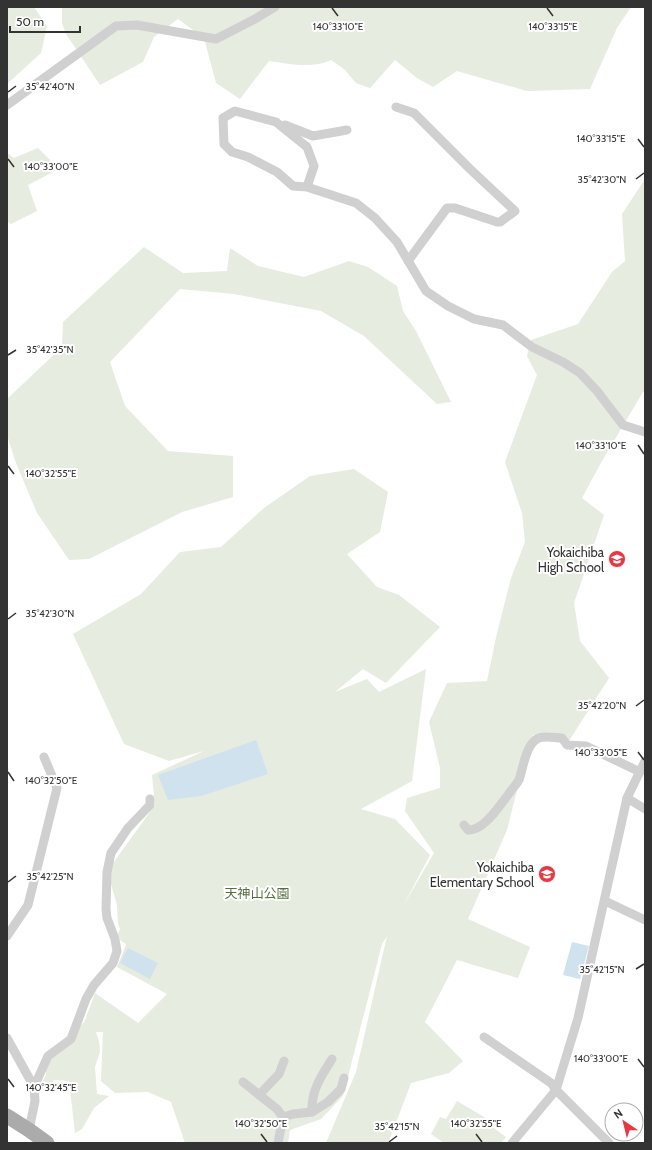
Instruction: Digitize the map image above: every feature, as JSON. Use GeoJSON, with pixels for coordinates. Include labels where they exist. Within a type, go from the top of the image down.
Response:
{"type":"FeatureCollection","features":[{"type":"Feature","properties":{"kind":"main road"},"geometry":{"type":"LineString","coordinates":[[7,1116],[47,1143]]}},
{"type":"Feature","properties":{"kind":"street"},"geometry":{"type":"LineString","coordinates":[[7,105],[116,26],[137,25],[216,39],[275,7]]}},
{"type":"Feature","properties":{"kind":"street"},"geometry":{"type":"LineString","coordinates":[[396,107],[414,112],[470,169],[515,211],[500,222],[497,222],[455,208],[447,208],[408,262]]}},
{"type":"Feature","properties":{"kind":"street"},"geometry":{"type":"LineString","coordinates":[[347,130],[313,136],[276,122],[235,111],[223,118],[224,144],[232,152],[248,157],[277,172],[293,186],[307,187],[356,203],[375,218],[397,242],[426,291],[448,306],[474,319],[503,326],[532,347],[563,362],[580,373],[597,391],[623,425],[645,432]]}},
{"type":"Feature","properties":{"kind":"street"},"geometry":{"type":"LineString","coordinates":[[276,122],[307,147],[314,166],[307,187]]}},
{"type":"Feature","properties":{"kind":"street"},"geometry":{"type":"LineString","coordinates":[[464,825],[468,830],[473,830],[486,822],[492,816],[518,781],[526,754],[534,741],[539,738],[562,738],[567,745],[586,746],[640,772]]}},
{"type":"Feature","properties":{"kind":"street"},"geometry":{"type":"LineString","coordinates":[[7,936],[28,905],[57,788],[44,757]]}},
{"type":"Feature","properties":{"kind":"street"},"geometry":{"type":"LineString","coordinates":[[512,1143],[556,1090],[578,1018],[627,798],[645,761]]}},
{"type":"Feature","properties":{"kind":"street"},"geometry":{"type":"LineString","coordinates":[[627,798],[645,809]]}},
{"type":"Feature","properties":{"kind":"street"},"geometry":{"type":"LineString","coordinates":[[34,1087],[48,1056],[71,1039],[86,999],[94,985],[113,963],[117,951],[115,939],[107,918],[107,872],[111,853],[128,828],[150,805],[150,799]]}},
{"type":"Feature","properties":{"kind":"street"},"geometry":{"type":"LineString","coordinates":[[605,901],[645,920]]}},
{"type":"Feature","properties":{"kind":"street"},"geometry":{"type":"LineString","coordinates":[[484,1037],[551,1083],[556,1090],[609,1143]]}},
{"type":"Feature","properties":{"kind":"street"},"geometry":{"type":"LineString","coordinates":[[7,1038],[34,1087],[35,1101],[29,1130]]}},
{"type":"Feature","properties":{"kind":"street"},"geometry":{"type":"LineString","coordinates":[[312,1112],[311,1102],[316,1086],[332,1059]]}},
{"type":"Feature","properties":{"kind":"street"},"geometry":{"type":"LineString","coordinates":[[259,1095],[279,1074],[284,1061]]}},
{"type":"Feature","properties":{"kind":"street"},"geometry":{"type":"LineString","coordinates":[[283,1117],[293,1114],[312,1112],[328,1102],[341,1089],[344,1078]]}},
{"type":"Feature","properties":{"kind":"street"},"geometry":{"type":"LineString","coordinates":[[243,1082],[276,1109],[283,1117]]}},
{"type":"Feature","properties":{"kind":"street"},"geometry":{"type":"LineString","coordinates":[[278,1143],[283,1117]]}},
{"type":"Feature","properties":{"kind":"green space"},"geometry":{"type":"Polygon","coordinates":[[[7,7],[34,7],[47,26],[41,53],[7,84],[7,7]]]}},
{"type":"Feature","properties":{"kind":"green space"},"geometry":{"type":"Polygon","coordinates":[[[62,7],[631,7],[617,28],[590,89],[527,91],[457,71],[433,87],[417,78],[395,60],[370,88],[356,83],[344,69],[331,60],[324,63],[309,65],[269,61],[240,99],[216,83],[204,38],[178,19],[154,37],[143,62],[100,85],[66,34],[62,23],[62,7]]]}},
{"type":"Feature","properties":{"kind":"green space"},"geometry":{"type":"Polygon","coordinates":[[[38,148],[59,169],[28,185],[37,211],[11,224],[7,221],[7,153],[14,158],[38,148]]]}},
{"type":"Feature","properties":{"kind":"green space","name":"天神山公園"},"geometry":{"type":"Polygon","coordinates":[[[645,179],[645,392],[643,392],[582,498],[604,515],[574,603],[580,641],[609,678],[567,744],[533,735],[507,830],[468,919],[530,947],[518,978],[457,960],[425,1022],[463,1061],[449,1073],[411,1083],[387,1143],[326,1143],[356,1072],[387,936],[382,944],[343,1096],[321,1119],[290,1130],[288,1143],[185,1143],[171,1102],[148,1092],[115,1093],[101,1081],[103,1032],[96,1032],[100,1052],[95,1067],[97,1094],[109,1096],[94,1108],[82,1129],[75,1133],[69,1081],[54,1080],[49,1091],[41,1084],[46,1075],[46,1065],[50,1058],[84,1023],[95,993],[138,1023],[167,994],[117,967],[126,945],[121,941],[118,934],[120,929],[118,924],[117,905],[111,884],[111,866],[155,805],[152,775],[204,751],[169,761],[124,744],[73,634],[141,594],[180,552],[221,547],[264,508],[310,476],[354,469],[388,492],[380,532],[347,554],[377,587],[399,595],[440,627],[386,683],[363,669],[335,692],[367,679],[379,692],[426,669],[412,781],[361,809],[395,819],[430,855],[403,906],[434,853],[405,811],[407,798],[440,788],[440,768],[429,722],[447,683],[487,681],[511,578],[525,542],[522,513],[505,462],[537,375],[527,356],[531,340],[578,324],[612,272],[625,261],[622,214],[645,179]]]}},
{"type":"Feature","properties":{"kind":"green space"},"geometry":{"type":"Polygon","coordinates":[[[144,247],[183,273],[227,271],[230,248],[258,266],[304,277],[349,261],[368,267],[397,286],[403,311],[416,331],[451,402],[437,404],[364,336],[321,311],[234,294],[180,289],[110,362],[125,406],[168,451],[233,456],[233,497],[182,512],[89,559],[69,560],[37,513],[16,463],[7,435],[7,399],[62,347],[63,322],[144,247]]]}},
{"type":"Feature","properties":{"kind":"green space"},"geometry":{"type":"Polygon","coordinates":[[[457,1101],[489,1120],[487,1123],[506,1137],[501,1143],[444,1143],[431,1134],[440,1117],[446,1119],[457,1101]]]}},
{"type":"Feature","properties":{"kind":"water"},"geometry":{"type":"Polygon","coordinates":[[[256,740],[268,774],[201,796],[168,800],[158,775],[256,740]]]}},
{"type":"Feature","properties":{"kind":"water"},"geometry":{"type":"Polygon","coordinates":[[[572,942],[589,946],[580,979],[563,975],[572,942]]]}},
{"type":"Feature","properties":{"kind":"water"},"geometry":{"type":"Polygon","coordinates":[[[128,948],[158,963],[150,979],[120,963],[128,948]]]}},
{"type":"Feature","properties":{"kind":"place","name":"Yokaichiba High School"},"geometry":{"type":"Point","coordinates":[617,559]}},
{"type":"Feature","properties":{"kind":"place","name":"Yokaichiba Elementary School"},"geometry":{"type":"Point","coordinates":[547,874]}}]}
